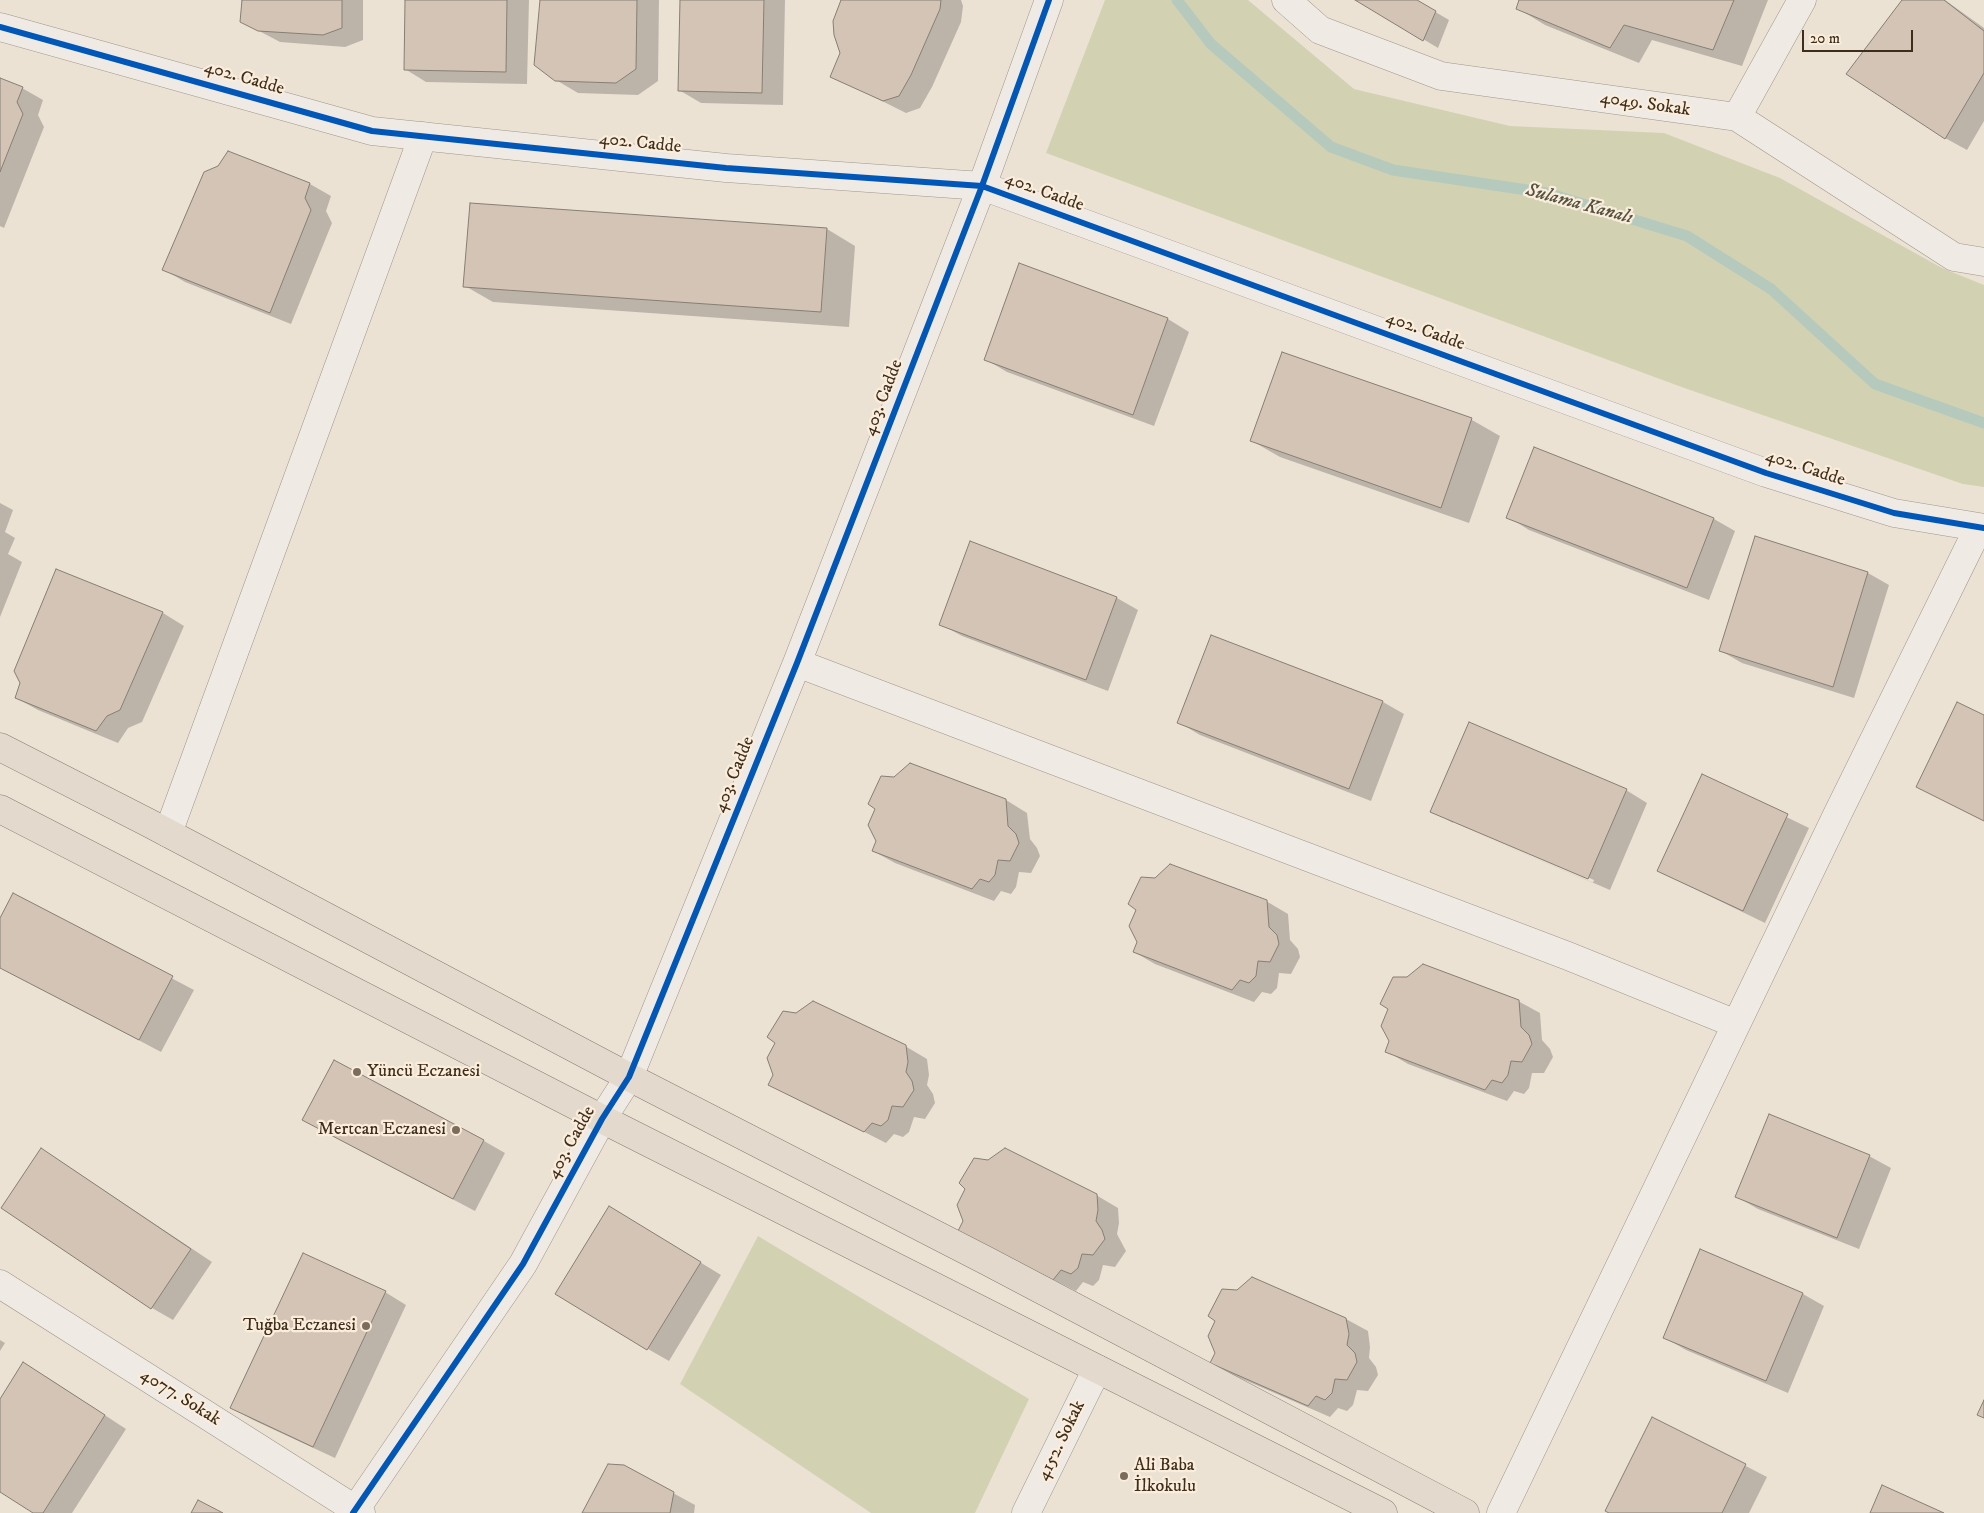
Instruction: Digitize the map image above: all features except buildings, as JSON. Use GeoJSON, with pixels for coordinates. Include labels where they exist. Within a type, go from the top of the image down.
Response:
{"type":"FeatureCollection","features":[{"type":"Feature","properties":{"kind":"main road"},"geometry":{"type":"LineString","coordinates":[[0,747],[168,833],[629,1077],[987,1261],[1464,1513]]}},
{"type":"Feature","properties":{"kind":"main road"},"geometry":{"type":"LineString","coordinates":[[0,809],[602,1119],[1383,1513]]}},
{"type":"Feature","properties":{"kind":"street","name":"403. Cadde"},"geometry":{"type":"LineString","coordinates":[[356,1512],[522,1264],[602,1119],[629,1077],[797,663],[982,186],[1049,0]]}},
{"type":"Feature","properties":{"kind":"street","name":"4049. Sokak"},"geometry":{"type":"LineString","coordinates":[[1286,0],[1320,30],[1441,76],[1737,118],[1954,257],[1984,262]]}},
{"type":"Feature","properties":{"kind":"street"},"geometry":{"type":"LineString","coordinates":[[1737,118],[1802,0]]}},
{"type":"Feature","properties":{"kind":"street","name":"402. Cadde"},"geometry":{"type":"LineString","coordinates":[[0,27],[372,131],[726,168],[982,186],[1766,473],[1894,513],[1981,527]]}},
{"type":"Feature","properties":{"kind":"street"},"geometry":{"type":"LineString","coordinates":[[168,833],[423,136]]}},
{"type":"Feature","properties":{"kind":"street"},"geometry":{"type":"LineString","coordinates":[[1501,1513],[1736,1024],[1981,527]]}},
{"type":"Feature","properties":{"kind":"street"},"geometry":{"type":"LineString","coordinates":[[797,663],[1568,956],[1736,1024]]}},
{"type":"Feature","properties":{"kind":"street","name":"4077. Sokak"},"geometry":{"type":"LineString","coordinates":[[0,1284],[356,1512]]}},
{"type":"Feature","properties":{"kind":"street","name":"4152. Sokak"},"geometry":{"type":"LineString","coordinates":[[1026,1513],[1097,1369]]}},
{"type":"Feature","properties":{"kind":"green space"},"geometry":{"type":"Polygon","coordinates":[[[1105,0],[1248,0],[1354,89],[1510,126],[1664,133],[1780,178],[1942,268],[1984,285],[1984,487],[1963,484],[1687,389],[1046,153],[1105,0]]]}},
{"type":"Feature","properties":{"kind":"green space"},"geometry":{"type":"Polygon","coordinates":[[[758,1236],[1029,1399],[975,1513],[871,1513],[680,1384],[758,1236]]]}},
{"type":"Feature","properties":{"kind":"waterway","name":"Sulama Kanalı"},"geometry":{"type":"LineString","coordinates":[[1177,0],[1211,44],[1331,147],[1393,170],[1547,193],[1687,236],[1771,289],[1875,384],[1984,423]]}},
{"type":"Feature","properties":{"kind":"cycle path"},"geometry":{"type":"LineString","coordinates":[[353,1513],[523,1264],[602,1119],[629,1077],[797,663],[982,186],[1049,0]]}},
{"type":"Feature","properties":{"kind":"cycle path"},"geometry":{"type":"LineString","coordinates":[[0,27],[372,131],[726,168],[982,186],[1766,473],[1894,513],[1984,528]]}},
{"type":"Feature","properties":{"kind":"place","name":"Yüncü Eczanesi"},"geometry":{"type":"Point","coordinates":[357,1072]}},
{"type":"Feature","properties":{"kind":"place","name":"Mertcan Eczanesi"},"geometry":{"type":"Point","coordinates":[456,1130]}},
{"type":"Feature","properties":{"kind":"place","name":"Tuğba Eczanesi"},"geometry":{"type":"Point","coordinates":[366,1326]}},
{"type":"Feature","properties":{"kind":"place","name":"Ali Baba İlkokulu"},"geometry":{"type":"Point","coordinates":[1124,1476]}}]}
